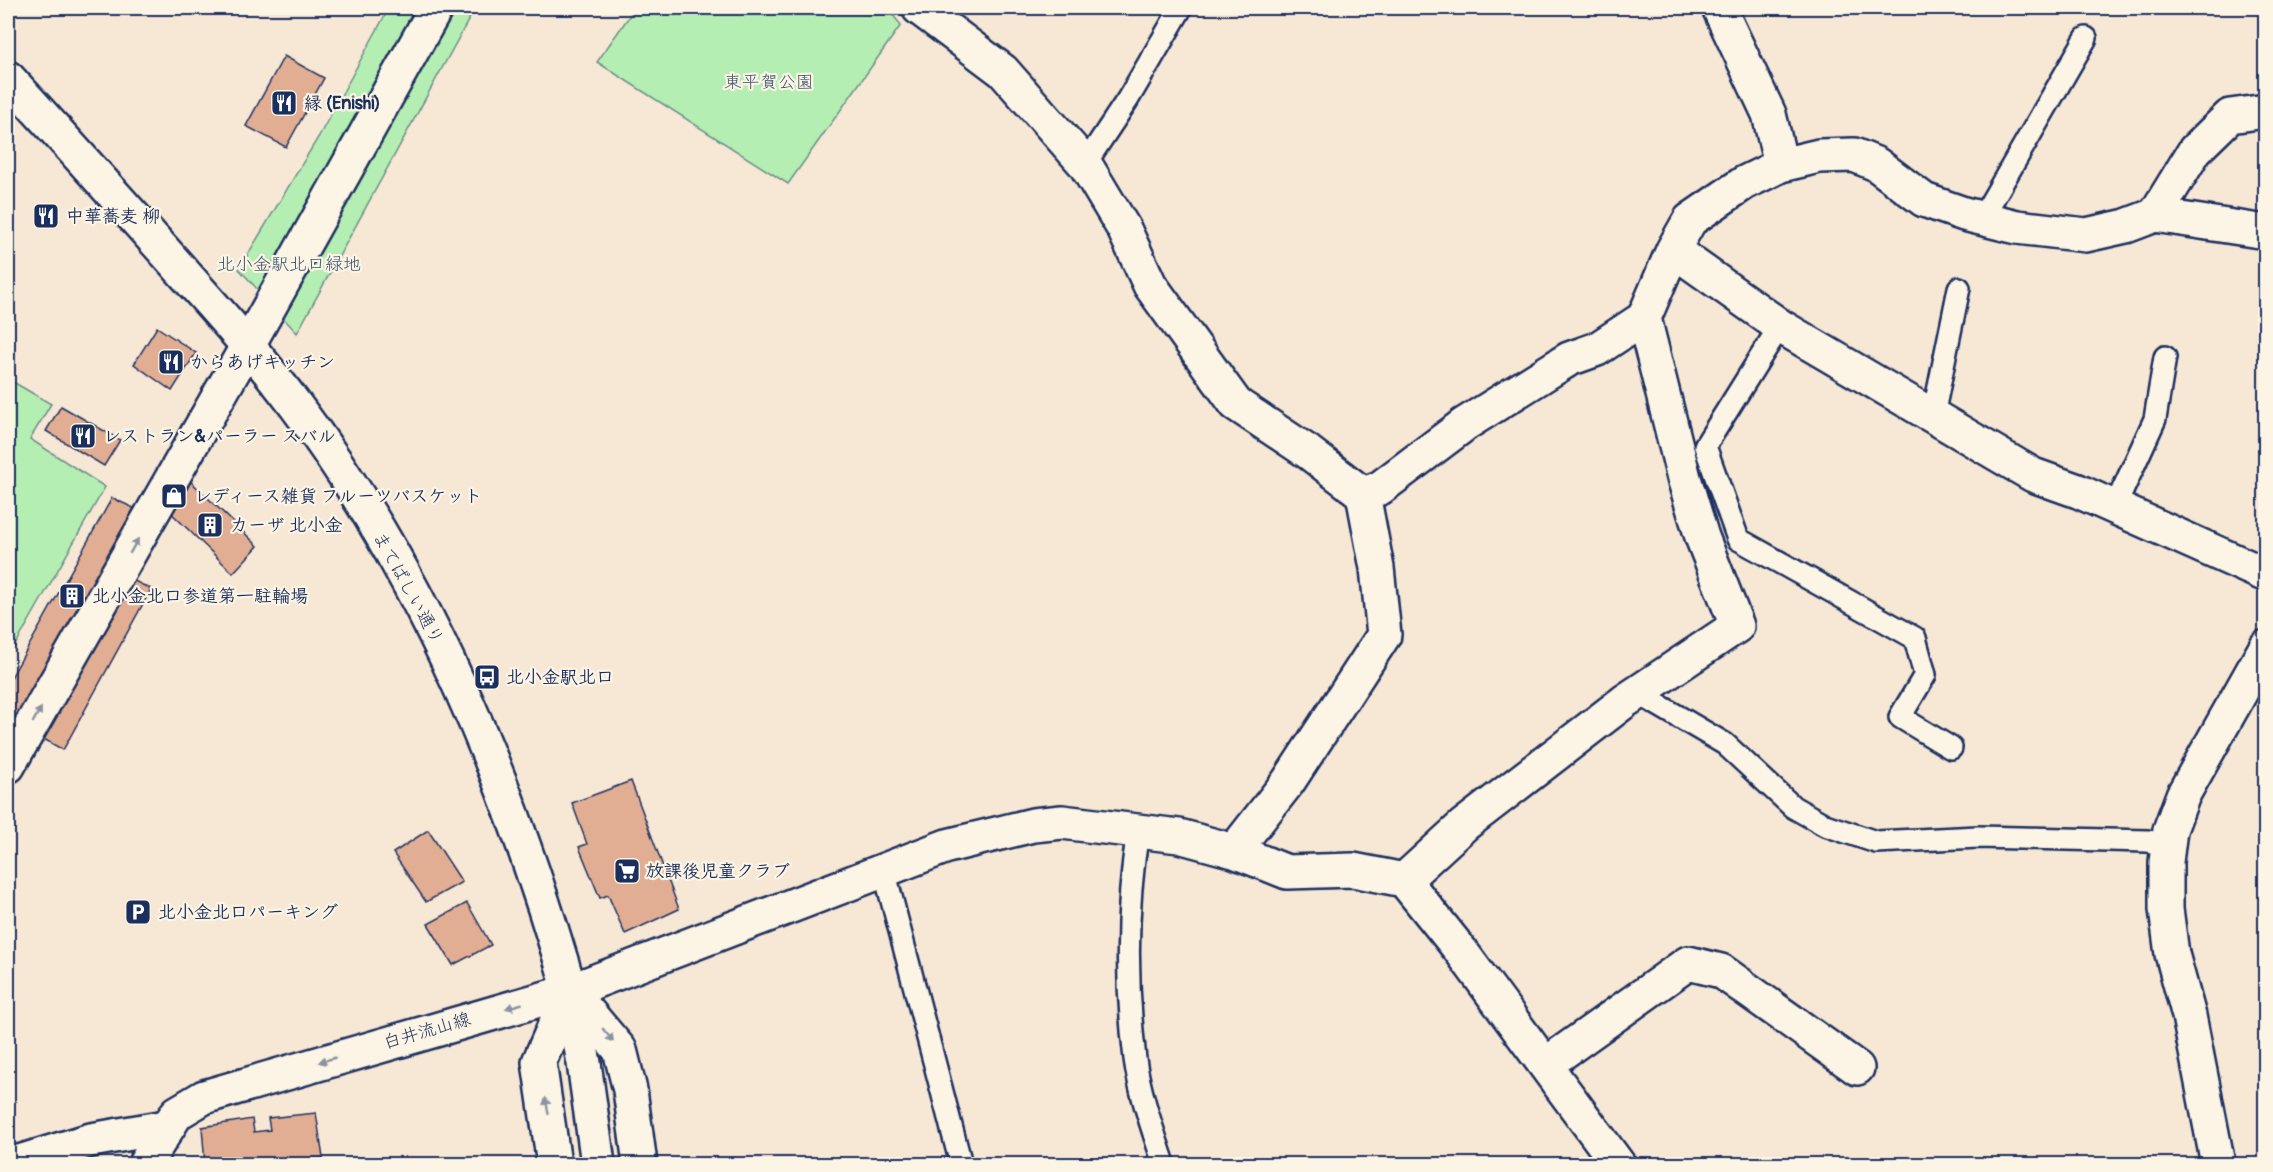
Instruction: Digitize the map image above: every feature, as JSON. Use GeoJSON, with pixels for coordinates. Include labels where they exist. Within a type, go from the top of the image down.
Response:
{"type":"FeatureCollection","features":[{"type":"Feature","properties":{"kind":"street"},"geometry":{"type":"LineString","coordinates":[[8,765],[248,345],[436,8]]}},
{"type":"Feature","properties":{"kind":"street"},"geometry":{"type":"LineString","coordinates":[[919,8],[1003,71],[1085,164],[1125,229],[1150,285],[1236,404],[1308,452],[1363,494],[1377,568],[1384,635],[1288,782],[1234,851]]}},
{"type":"Feature","properties":{"kind":"street"},"geometry":{"type":"LineString","coordinates":[[1719,8],[1769,114],[1781,165]]}},
{"type":"Feature","properties":{"kind":"street","name":"まてばしい通り"},"geometry":{"type":"LineString","coordinates":[[8,78],[248,345],[297,407],[353,490],[433,629],[471,709],[511,807],[547,911],[570,990]]}},
{"type":"Feature","properties":{"kind":"street"},"geometry":{"type":"LineString","coordinates":[[2155,215],[2195,150],[2230,116],[2265,111]]}},
{"type":"Feature","properties":{"kind":"street"},"geometry":{"type":"LineString","coordinates":[[1363,494],[1380,488],[1465,424],[1548,372],[1569,359],[1597,349],[1644,318],[1673,250],[1690,220],[1744,183],[1781,165],[1819,156],[1854,155],[1876,164],[1924,200],[2017,227],[2086,235],[2126,226],[2155,215],[2265,232]]}},
{"type":"Feature","properties":{"kind":"street"},"geometry":{"type":"LineString","coordinates":[[1673,250],[1780,326],[2033,475],[2078,491],[2265,575]]}},
{"type":"Feature","properties":{"kind":"street"},"geometry":{"type":"LineString","coordinates":[[1618,1164],[1461,951],[1404,880],[1464,825],[1674,666],[1737,626],[1702,537],[1684,478],[1644,318]]}},
{"type":"Feature","properties":{"kind":"street"},"geometry":{"type":"LineString","coordinates":[[2218,1164],[2189,1016],[2172,954],[2166,909],[2168,846],[2170,830],[2183,795],[2265,647]]}},
{"type":"Feature","properties":{"kind":"street","name":"白井流山線"},"geometry":{"type":"LineString","coordinates":[[145,1164],[166,1127],[177,1113],[204,1096],[570,990],[947,846],[1033,825],[1062,822],[1179,836],[1234,851],[1287,872],[1353,870],[1404,880]]}},
{"type":"Feature","properties":{"kind":"street"},"geometry":{"type":"LineString","coordinates":[[1545,1065],[1688,963],[1721,971],[1857,1068]]}},
{"type":"Feature","properties":{"kind":"street"},"geometry":{"type":"LineString","coordinates":[[554,1164],[539,1062],[570,990]]}},
{"type":"Feature","properties":{"kind":"street"},"geometry":{"type":"LineString","coordinates":[[570,990],[584,1063],[598,1164]]}},
{"type":"Feature","properties":{"kind":"street"},"geometry":{"type":"LineString","coordinates":[[570,990],[620,1050],[630,1090],[640,1164]]}},
{"type":"Feature","properties":{"kind":"street"},"geometry":{"type":"LineString","coordinates":[[13,1164],[91,1140],[166,1127]]}},
{"type":"Feature","properties":{"kind":"lane"},"geometry":{"type":"LineString","coordinates":[[1085,164],[1128,99],[1181,8]]}},
{"type":"Feature","properties":{"kind":"lane"},"geometry":{"type":"LineString","coordinates":[[1982,218],[2086,38]]}},
{"type":"Feature","properties":{"kind":"lane"},"geometry":{"type":"LineString","coordinates":[[1933,416],[1959,288]]}},
{"type":"Feature","properties":{"kind":"lane"},"geometry":{"type":"LineString","coordinates":[[1780,326],[1706,446],[1738,539],[1915,638],[1925,675],[1900,717],[1951,748]]}},
{"type":"Feature","properties":{"kind":"lane"},"geometry":{"type":"LineString","coordinates":[[2114,508],[2155,419],[2165,357]]}},
{"type":"Feature","properties":{"kind":"lane"},"geometry":{"type":"LineString","coordinates":[[1638,693],[1725,744],[1793,807],[1824,825],[1876,842],[1978,837],[2148,841],[2168,846]]}},
{"type":"Feature","properties":{"kind":"lane"},"geometry":{"type":"LineString","coordinates":[[1138,831],[1131,873],[1130,992],[1135,1060],[1145,1104],[1164,1164]]}},
{"type":"Feature","properties":{"kind":"lane"},"geometry":{"type":"LineString","coordinates":[[884,870],[961,1164]]}},
{"type":"Feature","properties":{"kind":"path"},"geometry":{"type":"LineString","coordinates":[[870,8],[876,12],[880,8]]}},
{"type":"Feature","properties":{"kind":"green space","name":"北小金駅北口緑地"},"geometry":{"type":"Polygon","coordinates":[[[389,8],[475,8],[297,333],[239,269],[319,136],[389,8]]]}},
{"type":"Feature","properties":{"kind":"green space","name":"東平賀公園"},"geometry":{"type":"Polygon","coordinates":[[[635,8],[887,8],[901,25],[788,184],[597,62],[635,8]]]}},
{"type":"Feature","properties":{"kind":"green space"},"geometry":{"type":"Polygon","coordinates":[[[8,379],[51,404],[30,439],[105,487],[8,658],[8,379]]]}},
{"type":"Feature","properties":{"kind":"building"},"geometry":{"type":"Polygon","coordinates":[[[284,56],[324,78],[286,147],[246,126],[284,56]]]}},
{"type":"Feature","properties":{"kind":"building"},"geometry":{"type":"Polygon","coordinates":[[[157,327],[196,353],[172,391],[134,364],[157,327]]]}},
{"type":"Feature","properties":{"kind":"building","name":"レストラン&パーラー スバル"},"geometry":{"type":"Polygon","coordinates":[[[61,406],[120,440],[104,466],[46,431],[61,406]]]}},
{"type":"Feature","properties":{"kind":"building","name":"カーザ 北小金"},"geometry":{"type":"Polygon","coordinates":[[[185,476],[258,546],[233,573],[163,505],[185,476]]]}},
{"type":"Feature","properties":{"kind":"building","name":"北小金北口参道第一駐輪場"},"geometry":{"type":"Polygon","coordinates":[[[112,498],[134,508],[8,741],[8,683],[112,498]]]}},
{"type":"Feature","properties":{"kind":"building","name":"北小金北口参道第一駐輪場"},"geometry":{"type":"Polygon","coordinates":[[[124,576],[151,589],[63,750],[35,734],[124,576]]]}},
{"type":"Feature","properties":{"kind":"building","name":"放課後児童クラブ"},"geometry":{"type":"Polygon","coordinates":[[[631,781],[679,909],[625,934],[608,895],[600,898],[579,847],[587,844],[572,803],[631,781]]]}},
{"type":"Feature","properties":{"kind":"building"},"geometry":{"type":"Polygon","coordinates":[[[428,830],[462,882],[426,902],[393,853],[428,830]]]}},
{"type":"Feature","properties":{"kind":"building"},"geometry":{"type":"Polygon","coordinates":[[[467,903],[491,945],[453,965],[428,924],[467,903]]]}},
{"type":"Feature","properties":{"kind":"building"},"geometry":{"type":"Polygon","coordinates":[[[316,1113],[324,1164],[205,1164],[202,1127],[252,1119],[254,1132],[270,1130],[268,1118],[316,1113]]]}},
{"type":"Feature","properties":{"kind":"place","name":"縁 (Enishi)"},"geometry":{"type":"Point","coordinates":[284,103]}},
{"type":"Feature","properties":{"kind":"place","name":"中華蕎麦 柳"},"geometry":{"type":"Point","coordinates":[46,216]}},
{"type":"Feature","properties":{"kind":"place","name":"からあげキッチン"},"geometry":{"type":"Point","coordinates":[171,362]}},
{"type":"Feature","properties":{"kind":"place","name":"レストラン&パーラー スバル"},"geometry":{"type":"Point","coordinates":[83,436]}},
{"type":"Feature","properties":{"kind":"place","name":"レディース雑貨 フルーツバスケット"},"geometry":{"type":"Point","coordinates":[174,496]}},
{"type":"Feature","properties":{"kind":"place","name":"カーザ 北小金"},"geometry":{"type":"Point","coordinates":[210,525]}},
{"type":"Feature","properties":{"kind":"place","name":"北小金北口参道第一駐輪場"},"geometry":{"type":"Point","coordinates":[72,596]}},
{"type":"Feature","properties":{"kind":"place","name":"北小金駅北口"},"geometry":{"type":"Point","coordinates":[487,677]}},
{"type":"Feature","properties":{"kind":"place","name":"放課後児童クラブ"},"geometry":{"type":"Point","coordinates":[627,871]}},
{"type":"Feature","properties":{"kind":"place","name":"北小金北口パーキング"},"geometry":{"type":"Point","coordinates":[138,912]}}]}
